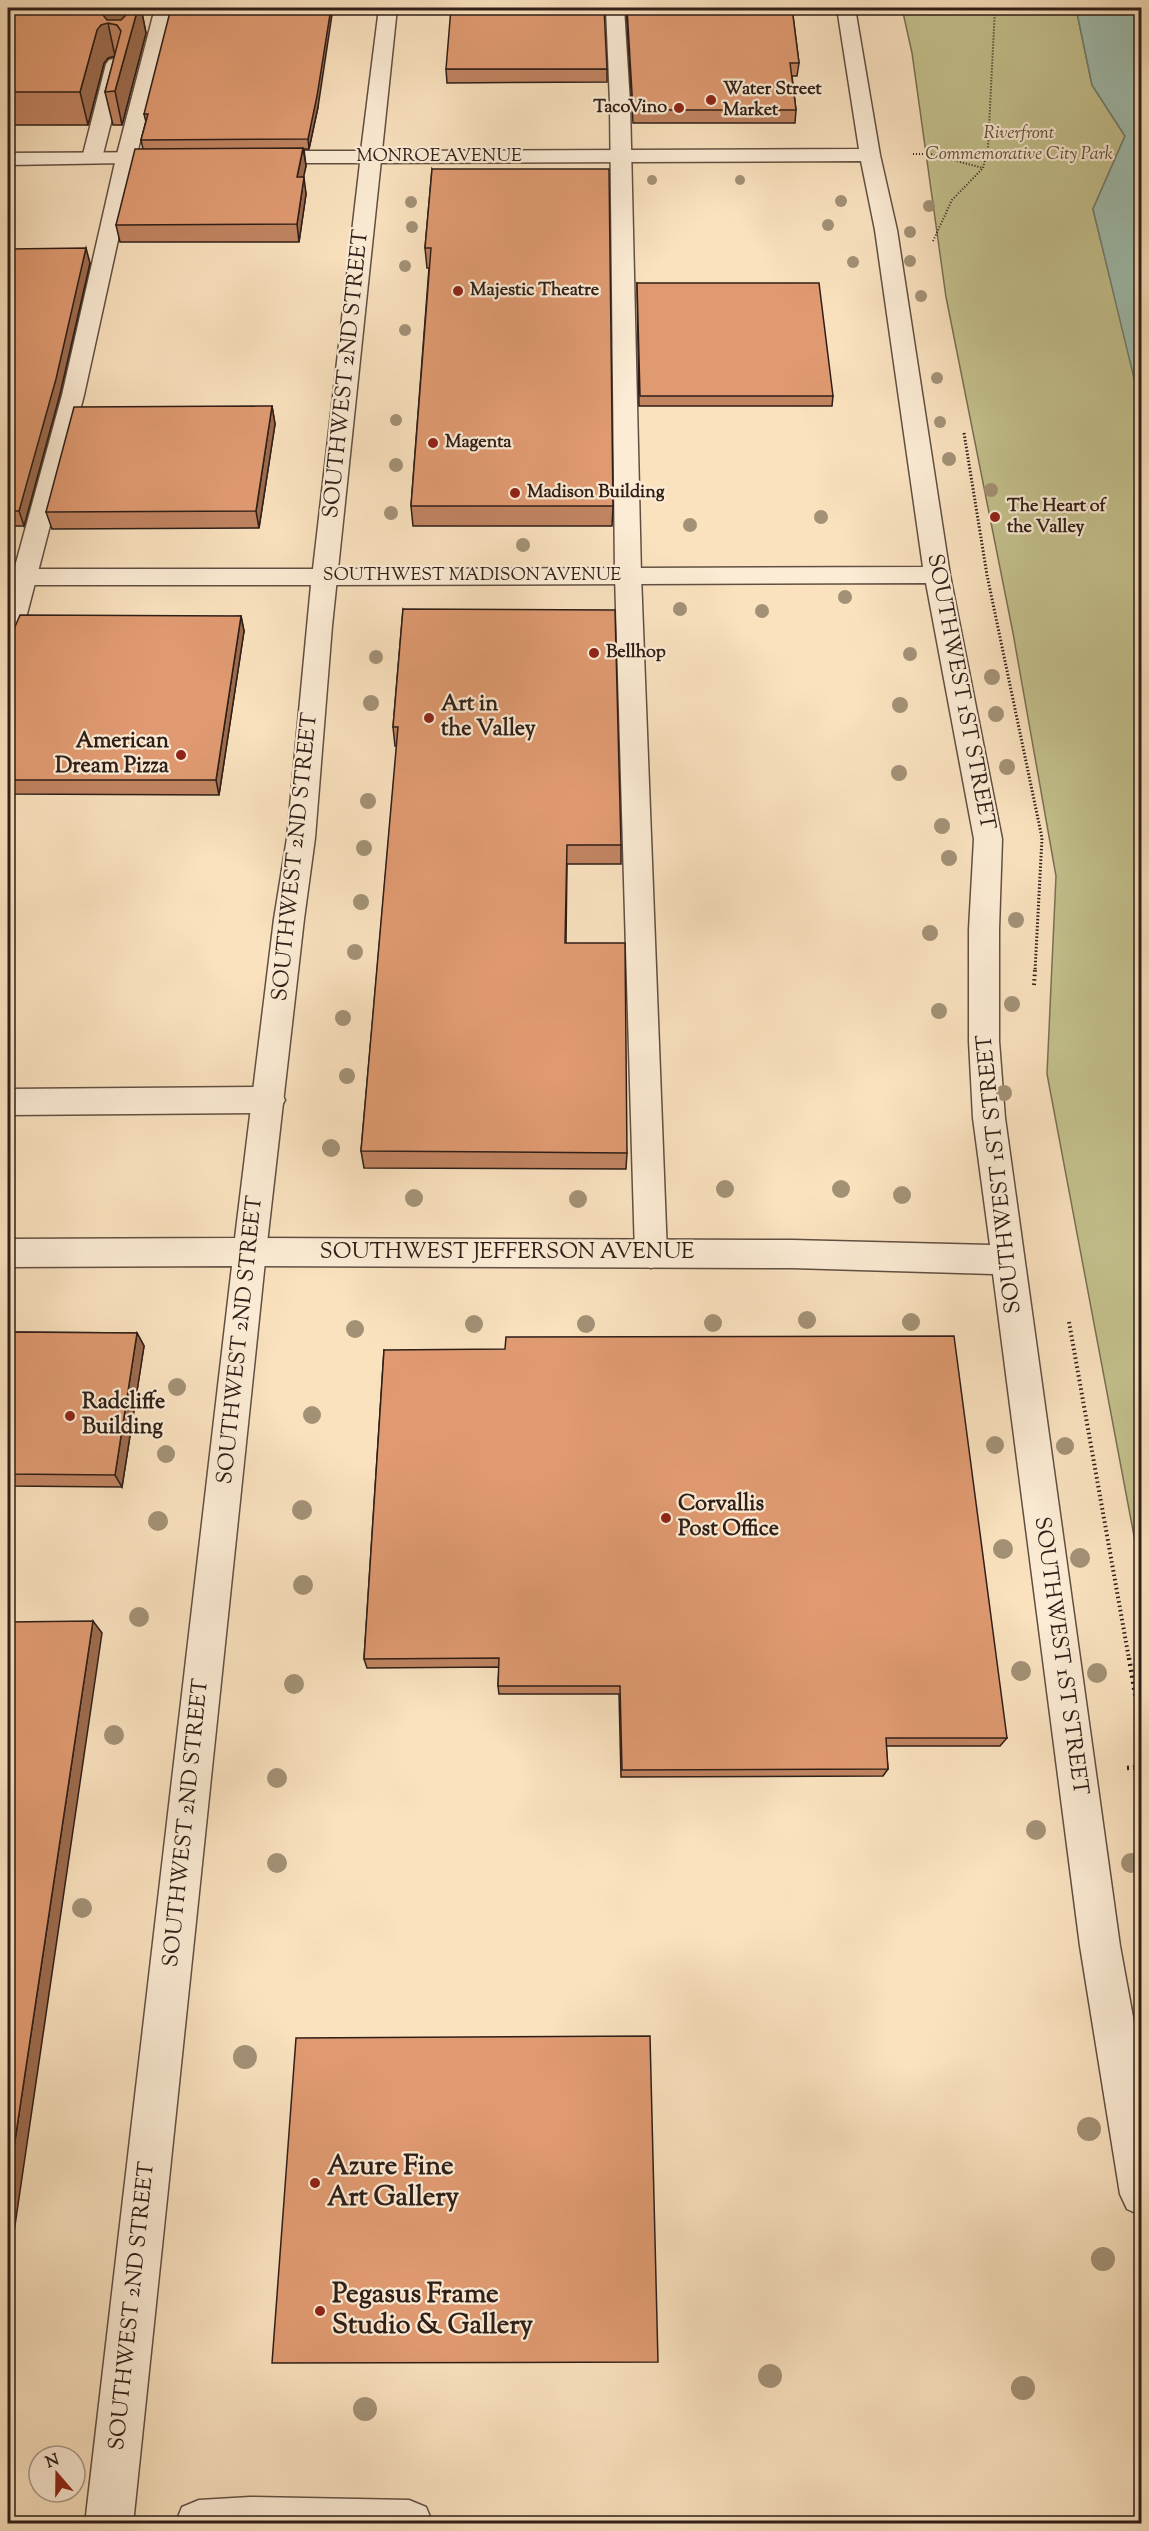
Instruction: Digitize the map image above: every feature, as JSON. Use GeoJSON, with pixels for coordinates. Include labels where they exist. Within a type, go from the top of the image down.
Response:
{"type":"FeatureCollection","features":[{"type":"Feature","properties":{"kind":"street"},"geometry":{"type":"LineString","coordinates":[[109,158],[164,8]]}},
{"type":"Feature","properties":{"kind":"street","name":"SOUTHWEST 2ND STREET"},"geometry":{"type":"LineString","coordinates":[[109,2523],[250,1252],[289,919],[301,838],[325,577],[388,8]]}},
{"type":"Feature","properties":{"kind":"street"},"geometry":{"type":"LineString","coordinates":[[615,8],[628,575],[651,1254]]}},
{"type":"Feature","properties":{"kind":"street","name":"SOUTHWEST 1ST STREET"},"geometry":{"type":"LineString","coordinates":[[846,8],[896,295],[937,575],[988,839],[984,929],[984,1041],[989,1118],[1100,1946],[1142,2194]]}},
{"type":"Feature","properties":{"kind":"street"},"geometry":{"type":"LineString","coordinates":[[8,637],[16,577],[89,331],[109,158],[130,58],[144,17]]}},
{"type":"Feature","properties":{"kind":"street","name":"MONROE AVENUE"},"geometry":{"type":"LineString","coordinates":[[245,158],[870,155]]}},
{"type":"Feature","properties":{"kind":"street"},"geometry":{"type":"LineString","coordinates":[[8,159],[197,158]]}},
{"type":"Feature","properties":{"kind":"street","name":"SOUTHWEST MADISON AVENUE"},"geometry":{"type":"LineString","coordinates":[[16,577],[937,575]]}},
{"type":"Feature","properties":{"kind":"street"},"geometry":{"type":"LineString","coordinates":[[8,1102],[269,1100]]}},
{"type":"Feature","properties":{"kind":"street","name":"SOUTHWEST JEFFERSON AVENUE"},"geometry":{"type":"LineString","coordinates":[[8,1253],[792,1254],[1007,1260]]}},
{"type":"Feature","properties":{"kind":"street"},"geometry":{"type":"LineString","coordinates":[[199,2523],[250,2521],[409,2523]]}},
{"type":"Feature","properties":{"kind":"path"},"geometry":{"type":"LineString","coordinates":[[870,155],[930,154],[983,168]]}},
{"type":"Feature","properties":{"kind":"green space","name":"Riverfront Commemorative City Park"},"geometry":{"type":"Polygon","coordinates":[[[902,8],[1076,8],[1092,85],[1125,136],[1093,209],[1142,407],[1141,1573],[1047,1074],[1056,876],[1013,633],[946,297],[912,53],[902,8]]]}},
{"type":"Feature","properties":{"kind":"shaded area"},"geometry":{"type":"Polygon","coordinates":[[[1076,8],[1141,8],[1141,407],[1093,209],[1125,136],[1092,85],[1076,8]]]}},
{"type":"Feature","properties":{"kind":"building"},"geometry":{"type":"Polygon","coordinates":[[[8,8],[109,8],[103,15],[107,20],[121,20],[133,8],[138,8],[115,91],[105,92],[121,31],[117,25],[108,23],[101,25],[97,30],[80,92],[8,92],[8,8]]]}},
{"type":"Feature","properties":{"kind":"building"},"geometry":{"type":"Polygon","coordinates":[[[171,8],[331,8],[308,139],[141,140],[148,114],[144,114],[171,8]]]}},
{"type":"Feature","properties":{"kind":"building"},"geometry":{"type":"Polygon","coordinates":[[[451,8],[604,8],[607,69],[446,69],[451,8]]]}},
{"type":"Feature","properties":{"kind":"building","name":"Water Street Market"},"geometry":{"type":"Polygon","coordinates":[[[627,8],[792,8],[799,63],[790,63],[796,110],[633,110],[627,8]]]}},
{"type":"Feature","properties":{"kind":"building"},"geometry":{"type":"Polygon","coordinates":[[[303,148],[297,177],[304,177],[297,224],[116,225],[135,149],[303,148]]]}},
{"type":"Feature","properties":{"kind":"building"},"geometry":{"type":"Polygon","coordinates":[[[432,169],[609,169],[613,506],[411,506],[431,248],[425,248],[432,169]]]}},
{"type":"Feature","properties":{"kind":"building"},"geometry":{"type":"Polygon","coordinates":[[[86,248],[56,379],[19,511],[8,511],[8,249],[86,248]]]}},
{"type":"Feature","properties":{"kind":"building"},"geometry":{"type":"Polygon","coordinates":[[[637,283],[819,283],[833,396],[640,396],[637,283]]]}},
{"type":"Feature","properties":{"kind":"building"},"geometry":{"type":"Polygon","coordinates":[[[272,406],[256,511],[46,512],[74,407],[272,406]]]}},
{"type":"Feature","properties":{"kind":"building"},"geometry":{"type":"Polygon","coordinates":[[[403,609],[615,610],[621,845],[567,845],[565,943],[625,943],[627,1153],[361,1151],[398,727],[393,727],[403,609]]]}},
{"type":"Feature","properties":{"kind":"building"},"geometry":{"type":"Polygon","coordinates":[[[20,615],[241,616],[216,780],[8,780],[8,632],[14,629],[20,615]]]}},
{"type":"Feature","properties":{"kind":"building","name":"Radcliffe Building"},"geometry":{"type":"Polygon","coordinates":[[[8,1332],[137,1333],[115,1475],[8,1474],[8,1332]]]}},
{"type":"Feature","properties":{"kind":"building"},"geometry":{"type":"Polygon","coordinates":[[[954,1336],[1007,1738],[886,1738],[888,1769],[622,1770],[620,1686],[498,1686],[499,1658],[364,1659],[384,1350],[505,1349],[506,1337],[954,1336]]]}},
{"type":"Feature","properties":{"kind":"building"},"geometry":{"type":"Polygon","coordinates":[[[93,1621],[8,2187],[8,1622],[93,1621]]]}},
{"type":"Feature","properties":{"kind":"building"},"geometry":{"type":"Polygon","coordinates":[[[650,2036],[658,2362],[272,2363],[296,2038],[650,2036]]]}},
{"type":"Feature","properties":{"kind":"place","name":"Water Street Market"},"geometry":{"type":"Point","coordinates":[711,100]}},
{"type":"Feature","properties":{"kind":"place","name":"TacoVino"},"geometry":{"type":"Point","coordinates":[679,108]}},
{"type":"Feature","properties":{"kind":"place","name":"Majestic Theatre"},"geometry":{"type":"Point","coordinates":[458,291]}},
{"type":"Feature","properties":{"kind":"place","name":"Magenta"},"geometry":{"type":"Point","coordinates":[433,443]}},
{"type":"Feature","properties":{"kind":"place","name":"Madison Building"},"geometry":{"type":"Point","coordinates":[515,493]}},
{"type":"Feature","properties":{"kind":"place","name":"The Heart of the Valley"},"geometry":{"type":"Point","coordinates":[995,517]}},
{"type":"Feature","properties":{"kind":"place","name":"Bellhop"},"geometry":{"type":"Point","coordinates":[594,653]}},
{"type":"Feature","properties":{"kind":"place","name":"Art in the Valley"},"geometry":{"type":"Point","coordinates":[429,718]}},
{"type":"Feature","properties":{"kind":"place","name":"American Dream Pizza"},"geometry":{"type":"Point","coordinates":[181,755]}},
{"type":"Feature","properties":{"kind":"place","name":"Radcliffe Building"},"geometry":{"type":"Point","coordinates":[70,1416]}},
{"type":"Feature","properties":{"kind":"place","name":"Corvallis Post Office"},"geometry":{"type":"Point","coordinates":[666,1518]}},
{"type":"Feature","properties":{"kind":"place","name":"Azure Fine Art Gallery"},"geometry":{"type":"Point","coordinates":[315,2183]}},
{"type":"Feature","properties":{"kind":"place","name":"Pegasus Frame Studio & Gallery"},"geometry":{"type":"Point","coordinates":[320,2311]}}]}
